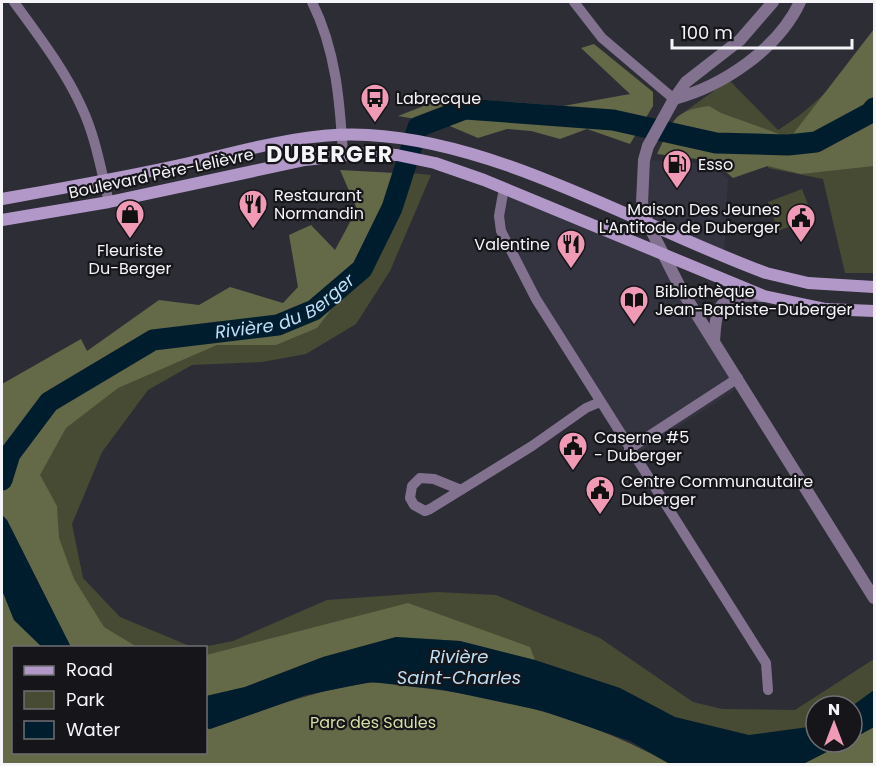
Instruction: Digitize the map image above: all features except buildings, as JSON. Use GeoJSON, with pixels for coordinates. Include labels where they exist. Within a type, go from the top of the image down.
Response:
{"type":"FeatureCollection","features":[{"type":"Feature","properties":{"kind":"main road","name":"Boulevard Père-Lelièvre"},"geometry":{"type":"LineString","coordinates":[[2,199],[104,181],[290,141],[342,135],[385,136],[437,144],[522,172],[724,257],[786,279],[832,286],[874,287]]}},
{"type":"Feature","properties":{"kind":"main road","name":"Boulevard Père-Lelièvre"},"geometry":{"type":"LineString","coordinates":[[2,220],[109,202],[282,165],[343,155],[383,154],[430,162],[504,188],[764,296],[826,309],[874,311]]}},
{"type":"Feature","properties":{"kind":"street"},"geometry":{"type":"LineString","coordinates":[[14,2],[44,44],[82,107],[100,160],[109,202]]}},
{"type":"Feature","properties":{"kind":"street"},"geometry":{"type":"LineString","coordinates":[[312,2],[324,25],[331,50],[339,90],[343,155]]}},
{"type":"Feature","properties":{"kind":"street"},"geometry":{"type":"LineString","coordinates":[[573,2],[602,38],[674,99]]}},
{"type":"Feature","properties":{"kind":"street"},"geometry":{"type":"LineString","coordinates":[[773,2],[740,40],[686,82],[674,99],[648,146],[644,160],[642,203],[648,224],[682,291],[874,598]]}},
{"type":"Feature","properties":{"kind":"street"},"geometry":{"type":"LineString","coordinates":[[674,99],[700,92],[750,60],[785,25],[800,2]]}},
{"type":"Feature","properties":{"kind":"street"},"geometry":{"type":"LineString","coordinates":[[504,188],[499,216],[501,231],[536,299],[766,663],[768,690]]}},
{"type":"Feature","properties":{"kind":"street"},"geometry":{"type":"LineString","coordinates":[[714,342],[716,314],[723,303],[741,295],[764,296]]}},
{"type":"Feature","properties":{"kind":"street"},"geometry":{"type":"LineString","coordinates":[[629,449],[738,378]]}},
{"type":"Feature","properties":{"kind":"street"},"geometry":{"type":"LineString","coordinates":[[461,490],[532,446],[586,408],[600,402]]}},
{"type":"Feature","properties":{"kind":"shaded area"},"geometry":{"type":"Polygon","coordinates":[[[644,160],[712,164],[728,179],[724,257],[648,224],[644,160]]]}},
{"type":"Feature","properties":{"kind":"shaded area"},"geometry":{"type":"Polygon","coordinates":[[[504,188],[664,255],[744,384],[633,456],[536,299],[499,216],[504,188]]]}},
{"type":"Feature","properties":{"kind":"green space"},"geometry":{"type":"Polygon","coordinates":[[[874,29],[874,166],[801,174],[768,166],[733,178],[713,161],[657,154],[670,126],[680,115],[709,106],[721,113],[790,138],[874,29]]]}},
{"type":"Feature","properties":{"kind":"green space"},"geometry":{"type":"Polygon","coordinates":[[[874,39],[874,273],[845,273],[823,179],[768,168],[771,145],[676,118],[729,80],[778,130],[818,100],[874,39]]]}},
{"type":"Feature","properties":{"kind":"green space"},"geometry":{"type":"Polygon","coordinates":[[[594,44],[653,92],[653,106],[630,144],[587,129],[560,139],[531,131],[507,129],[478,138],[445,124],[398,116],[447,97],[563,106],[630,94],[581,48],[594,44]]]}},
{"type":"Feature","properties":{"kind":"green space"},"geometry":{"type":"Polygon","coordinates":[[[340,170],[414,174],[381,245],[317,328],[276,345],[217,345],[118,388],[66,428],[40,475],[57,506],[59,538],[74,579],[104,627],[135,646],[70,646],[7,520],[2,515],[2,384],[81,339],[87,351],[159,300],[199,305],[230,287],[283,303],[298,287],[289,235],[311,225],[335,250],[357,209],[340,170]]]}},
{"type":"Feature","properties":{"kind":"green space"},"geometry":{"type":"Polygon","coordinates":[[[393,171],[431,175],[390,271],[356,324],[306,354],[262,362],[192,365],[148,390],[102,452],[72,524],[83,578],[120,617],[190,646],[66,646],[2,532],[2,472],[47,399],[275,320],[383,205],[393,171]]]}},
{"type":"Feature","properties":{"kind":"green space"},"geometry":{"type":"Polygon","coordinates":[[[802,189],[813,218],[778,231],[768,202],[802,189]]]}},
{"type":"Feature","properties":{"kind":"green space","name":"Parc des Saules"},"geometry":{"type":"Polygon","coordinates":[[[2,590],[14,620],[41,646],[12,646],[12,754],[207,754],[207,728],[327,691],[379,682],[447,691],[546,712],[641,748],[670,764],[2,764],[2,590]]]}},
{"type":"Feature","properties":{"kind":"green space"},"geometry":{"type":"Polygon","coordinates":[[[437,592],[496,595],[600,638],[693,702],[722,709],[795,710],[804,704],[804,730],[749,737],[675,720],[460,644],[207,700],[207,646],[233,641],[327,600],[437,592]]]}},
{"type":"Feature","properties":{"kind":"green space"},"geometry":{"type":"Polygon","coordinates":[[[408,603],[530,647],[535,660],[460,641],[396,637],[323,657],[245,687],[207,696],[207,655],[408,603]]]}},
{"type":"Feature","properties":{"kind":"green space"},"geometry":{"type":"Polygon","coordinates":[[[874,659],[874,694],[864,699],[864,694],[820,694],[874,659]]]}},
{"type":"Feature","properties":{"kind":"green space"},"geometry":{"type":"Polygon","coordinates":[[[874,727],[874,764],[803,764],[823,754],[864,754],[864,732],[874,727]]]}},
{"type":"Feature","properties":{"kind":"water"},"geometry":{"type":"Polygon","coordinates":[[[2,515],[7,520],[70,646],[41,646],[14,620],[2,590],[2,515]]]}},
{"type":"Feature","properties":{"kind":"water","name":"Rivière Saint-Charles"},"geometry":{"type":"Polygon","coordinates":[[[396,637],[460,641],[535,660],[620,688],[675,717],[749,735],[804,728],[804,754],[823,754],[803,764],[670,764],[630,741],[543,711],[444,690],[371,682],[306,695],[207,728],[207,696],[245,687],[323,657],[396,637]]]}},
{"type":"Feature","properties":{"kind":"water"},"geometry":{"type":"Polygon","coordinates":[[[874,690],[874,727],[864,732],[864,697],[874,690]]]}},
{"type":"Feature","properties":{"kind":"waterway","name":"Rivière du Berger"},"geometry":{"type":"LineString","coordinates":[[2,480],[10,454],[49,402],[153,340],[278,325],[314,310],[362,269],[392,208],[418,127],[465,109],[613,120],[716,143],[788,145],[816,142],[870,113],[874,108]]}},
{"type":"Feature","properties":{"kind":"place","name":"Labrecque"},"geometry":{"type":"Point","coordinates":[375,124]}},
{"type":"Feature","properties":{"kind":"place","name":"Esso"},"geometry":{"type":"Point","coordinates":[677,190]}},
{"type":"Feature","properties":{"kind":"place","name":"Restaurant Normandin"},"geometry":{"type":"Point","coordinates":[253,230]}},
{"type":"Feature","properties":{"kind":"place","name":"Fleuriste Du-Berger"},"geometry":{"type":"Point","coordinates":[130,240]}},
{"type":"Feature","properties":{"kind":"place","name":"Maison Des Jeunes L'Antitode de Duberger"},"geometry":{"type":"Point","coordinates":[801,244]}},
{"type":"Feature","properties":{"kind":"place","name":"Valentine"},"geometry":{"type":"Point","coordinates":[571,270]}},
{"type":"Feature","properties":{"kind":"place","name":"Bibliothèque Jean-Baptiste-Duberger"},"geometry":{"type":"Point","coordinates":[634,326]}},
{"type":"Feature","properties":{"kind":"place","name":"Caserne #5 - Duberger"},"geometry":{"type":"Point","coordinates":[573,472]}},
{"type":"Feature","properties":{"kind":"place","name":"Centre Communautaire Duberger"},"geometry":{"type":"Point","coordinates":[600,516]}},
{"type":"Feature","properties":{"kind":"district","name":"DUBERGER"},"geometry":{"type":"Point","coordinates":[330,154]}}]}
